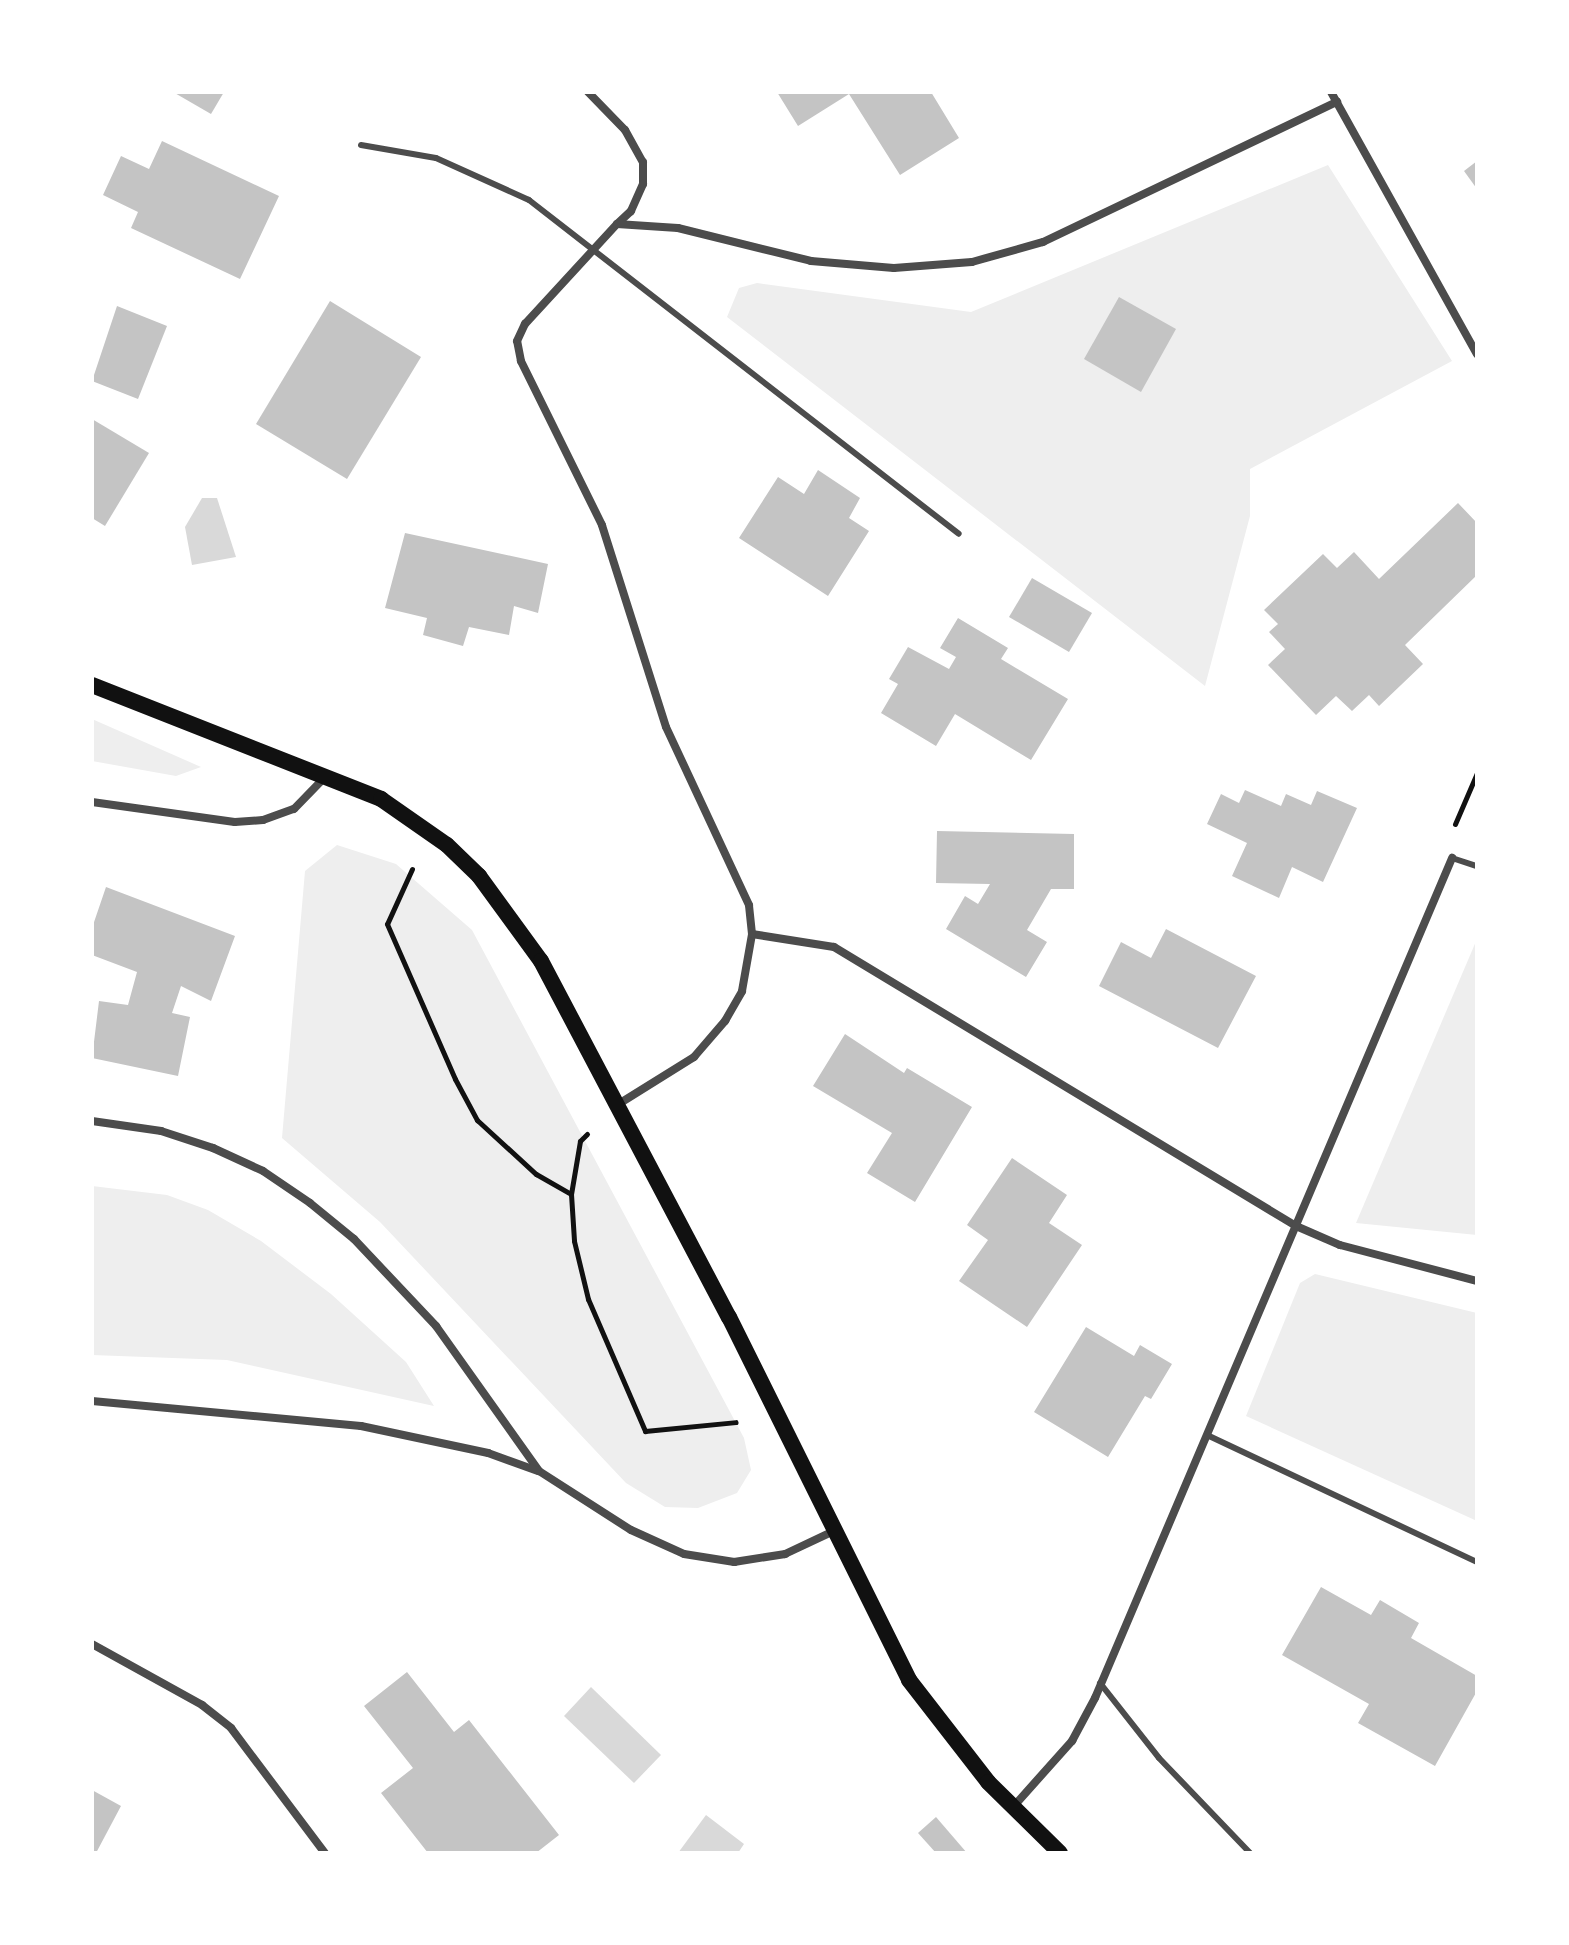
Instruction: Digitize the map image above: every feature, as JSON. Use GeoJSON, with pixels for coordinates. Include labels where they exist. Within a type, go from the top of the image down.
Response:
{"type":"FeatureCollection","features":[{"type":"Feature","properties":{"kind":"main road"},"geometry":{"type":"LineString","coordinates":[[92,685],[327,775],[381,799],[429,832],[479,876],[510,914],[541,961],[780,1417],[909,1680],[958,1748],[1060,1853]]}},
{"type":"Feature","properties":{"kind":"street"},"geometry":{"type":"LineString","coordinates":[[588,92],[625,130],[643,162],[643,184],[631,211],[525,324],[517,341],[521,361],[607,536],[666,727],[749,905],[752,934],[742,991],[725,1021],[694,1057],[616,1105]]}},
{"type":"Feature","properties":{"kind":"street"},"geometry":{"type":"LineString","coordinates":[[1331,92],[1477,354]]}},
{"type":"Feature","properties":{"kind":"street"},"geometry":{"type":"LineString","coordinates":[[617,224],[678,228],[825,263],[894,268],[972,262],[1043,242],[1337,102]]}},
{"type":"Feature","properties":{"kind":"street"},"geometry":{"type":"LineString","coordinates":[[92,802],[235,822],[263,820],[294,809],[327,775]]}},
{"type":"Feature","properties":{"kind":"street"},"geometry":{"type":"LineString","coordinates":[[1012,1807],[1072,1741],[1100,1683],[1452,858]]}},
{"type":"Feature","properties":{"kind":"street"},"geometry":{"type":"LineString","coordinates":[[752,934],[834,947],[1296,1226],[1340,1245],[1477,1281]]}},
{"type":"Feature","properties":{"kind":"street"},"geometry":{"type":"LineString","coordinates":[[92,1121],[161,1131],[213,1148],[263,1171],[310,1203],[354,1239],[436,1326],[539,1471]]}},
{"type":"Feature","properties":{"kind":"street"},"geometry":{"type":"LineString","coordinates":[[92,1401],[361,1426],[488,1453],[539,1471],[644,1537],[709,1560],[734,1562],[785,1554],[836,1530]]}},
{"type":"Feature","properties":{"kind":"street"},"geometry":{"type":"LineString","coordinates":[[92,1644],[202,1705],[231,1728],[325,1853]]}},
{"type":"Feature","properties":{"kind":"lane"},"geometry":{"type":"LineString","coordinates":[[361,145],[436,158],[508,187],[959,534]]}},
{"type":"Feature","properties":{"kind":"lane"},"geometry":{"type":"LineString","coordinates":[[1452,858],[1477,866]]}},
{"type":"Feature","properties":{"kind":"lane"},"geometry":{"type":"LineString","coordinates":[[1207,1435],[1477,1562]]}},
{"type":"Feature","properties":{"kind":"lane"},"geometry":{"type":"LineString","coordinates":[[1100,1683],[1159,1758],[1250,1853]]}},
{"type":"Feature","properties":{"kind":"path"},"geometry":{"type":"LineString","coordinates":[[1452,858],[1452,833],[1477,773]]}},
{"type":"Feature","properties":{"kind":"path"},"geometry":{"type":"LineString","coordinates":[[429,832],[387,924],[477,1120],[536,1174],[571,1194]]}},
{"type":"Feature","properties":{"kind":"path"},"geometry":{"type":"LineString","coordinates":[[616,1105],[580,1141],[571,1194],[574,1241],[588,1299],[645,1431],[780,1417]]}},
{"type":"Feature","properties":{"kind":"shaded area"},"geometry":{"type":"Polygon","coordinates":[[[1328,165],[1452,361],[1250,469],[1250,516],[1205,686],[727,317],[739,288],[757,283],[971,312],[1328,165]]]}},
{"type":"Feature","properties":{"kind":"shaded area"},"geometry":{"type":"Polygon","coordinates":[[[202,498],[217,498],[236,557],[192,565],[185,527],[202,498]]]}},
{"type":"Feature","properties":{"kind":"shaded area"},"geometry":{"type":"Polygon","coordinates":[[[92,719],[201,767],[176,776],[92,761],[92,719]]]}},
{"type":"Feature","properties":{"kind":"shaded area"},"geometry":{"type":"Polygon","coordinates":[[[337,845],[396,864],[472,930],[744,1438],[751,1470],[737,1493],[698,1508],[665,1507],[626,1483],[380,1222],[282,1138],[305,871],[337,845]]]}},
{"type":"Feature","properties":{"kind":"shaded area"},"geometry":{"type":"Polygon","coordinates":[[[1477,939],[1477,1235],[1356,1223],[1477,939]]]}},
{"type":"Feature","properties":{"kind":"shaded area"},"geometry":{"type":"Polygon","coordinates":[[[92,1186],[167,1195],[208,1210],[261,1241],[331,1294],[406,1362],[434,1406],[227,1360],[92,1355],[92,1186]]]}},
{"type":"Feature","properties":{"kind":"shaded area"},"geometry":{"type":"Polygon","coordinates":[[[1315,1274],[1477,1313],[1477,1521],[1246,1416],[1300,1283],[1315,1274]]]}},
{"type":"Feature","properties":{"kind":"shaded area"},"geometry":{"type":"Polygon","coordinates":[[[591,1687],[661,1755],[634,1783],[564,1716],[591,1687]]]}},
{"type":"Feature","properties":{"kind":"shaded area"},"geometry":{"type":"Polygon","coordinates":[[[706,1815],[744,1844],[738,1853],[678,1853],[706,1815]]]}},
{"type":"Feature","properties":{"kind":"building"},"geometry":{"type":"Polygon","coordinates":[[[173,92],[224,92],[211,114],[173,92]]]}},
{"type":"Feature","properties":{"kind":"building"},"geometry":{"type":"Polygon","coordinates":[[[777,92],[931,92],[959,138],[900,175],[849,94],[798,126],[777,92]]]}},
{"type":"Feature","properties":{"kind":"building"},"geometry":{"type":"Polygon","coordinates":[[[162,141],[279,196],[240,279],[131,228],[138,212],[103,195],[121,156],[149,169],[162,141]]]}},
{"type":"Feature","properties":{"kind":"building"},"geometry":{"type":"Polygon","coordinates":[[[1477,161],[1477,189],[1464,171],[1477,161]]]}},
{"type":"Feature","properties":{"kind":"building"},"geometry":{"type":"Polygon","coordinates":[[[1119,297],[1176,329],[1141,392],[1084,359],[1119,297]]]}},
{"type":"Feature","properties":{"kind":"building"},"geometry":{"type":"Polygon","coordinates":[[[330,301],[421,357],[347,479],[256,424],[330,301]]]}},
{"type":"Feature","properties":{"kind":"building"},"geometry":{"type":"Polygon","coordinates":[[[117,306],[167,326],[138,399],[92,381],[117,306]]]}},
{"type":"Feature","properties":{"kind":"building"},"geometry":{"type":"Polygon","coordinates":[[[92,419],[149,453],[105,526],[92,518],[92,419]]]}},
{"type":"Feature","properties":{"kind":"building"},"geometry":{"type":"Polygon","coordinates":[[[818,470],[860,498],[849,518],[869,531],[828,596],[739,538],[778,477],[804,494],[818,470]]]}},
{"type":"Feature","properties":{"kind":"building"},"geometry":{"type":"Polygon","coordinates":[[[1458,503],[1477,523],[1477,575],[1405,645],[1423,664],[1379,706],[1369,695],[1352,711],[1336,696],[1316,715],[1268,665],[1285,649],[1269,632],[1278,624],[1264,610],[1323,554],[1337,568],[1354,552],[1379,579],[1458,503]]]}},
{"type":"Feature","properties":{"kind":"building"},"geometry":{"type":"Polygon","coordinates":[[[405,533],[548,564],[538,613],[514,606],[509,635],[469,627],[463,646],[423,635],[427,618],[385,608],[405,533]]]}},
{"type":"Feature","properties":{"kind":"building"},"geometry":{"type":"Polygon","coordinates":[[[1032,578],[1092,613],[1069,652],[1009,617],[1032,578]]]}},
{"type":"Feature","properties":{"kind":"building"},"geometry":{"type":"Polygon","coordinates":[[[958,618],[1008,648],[1001,659],[1068,699],[1031,760],[955,714],[936,746],[881,713],[898,684],[889,679],[908,647],[949,669],[956,657],[940,648],[958,618]]]}},
{"type":"Feature","properties":{"kind":"building"},"geometry":{"type":"Polygon","coordinates":[[[1245,790],[1281,806],[1286,794],[1311,805],[1317,791],[1357,808],[1323,882],[1292,867],[1279,898],[1232,876],[1247,843],[1207,824],[1221,794],[1239,803],[1245,790]]]}},
{"type":"Feature","properties":{"kind":"building"},"geometry":{"type":"Polygon","coordinates":[[[937,831],[1074,834],[1074,889],[1051,889],[1027,930],[1047,942],[1026,977],[946,929],[965,896],[978,904],[990,884],[936,883],[937,831]]]}},
{"type":"Feature","properties":{"kind":"building"},"geometry":{"type":"Polygon","coordinates":[[[106,887],[235,936],[211,1001],[181,986],[172,1013],[190,1017],[178,1076],[92,1058],[99,1001],[128,1005],[137,972],[92,955],[92,928],[106,887]]]}},
{"type":"Feature","properties":{"kind":"building"},"geometry":{"type":"Polygon","coordinates":[[[1166,929],[1256,976],[1218,1048],[1099,986],[1121,942],[1151,958],[1166,929]]]}},
{"type":"Feature","properties":{"kind":"building"},"geometry":{"type":"Polygon","coordinates":[[[845,1034],[904,1073],[907,1068],[972,1107],[915,1202],[867,1173],[892,1133],[813,1086],[845,1034]]]}},
{"type":"Feature","properties":{"kind":"building"},"geometry":{"type":"Polygon","coordinates":[[[1012,1158],[1067,1195],[1049,1223],[1082,1245],[1027,1327],[959,1281],[988,1240],[967,1225],[1012,1158]]]}},
{"type":"Feature","properties":{"kind":"building"},"geometry":{"type":"Polygon","coordinates":[[[1086,1327],[1134,1356],[1140,1345],[1172,1364],[1151,1399],[1145,1396],[1108,1457],[1034,1412],[1086,1327]]]}},
{"type":"Feature","properties":{"kind":"building"},"geometry":{"type":"Polygon","coordinates":[[[1321,1587],[1371,1615],[1380,1600],[1419,1623],[1411,1638],[1477,1676],[1477,1691],[1435,1766],[1358,1723],[1369,1704],[1282,1655],[1321,1587]]]}},
{"type":"Feature","properties":{"kind":"building"},"geometry":{"type":"Polygon","coordinates":[[[407,1672],[454,1732],[469,1720],[559,1835],[536,1853],[428,1853],[381,1793],[413,1768],[364,1706],[407,1672]]]}},
{"type":"Feature","properties":{"kind":"building"},"geometry":{"type":"Polygon","coordinates":[[[92,1790],[121,1806],[96,1853],[92,1853],[92,1790]]]}},
{"type":"Feature","properties":{"kind":"building"},"geometry":{"type":"Polygon","coordinates":[[[936,1817],[967,1853],[936,1853],[918,1833],[936,1817]]]}}]}
